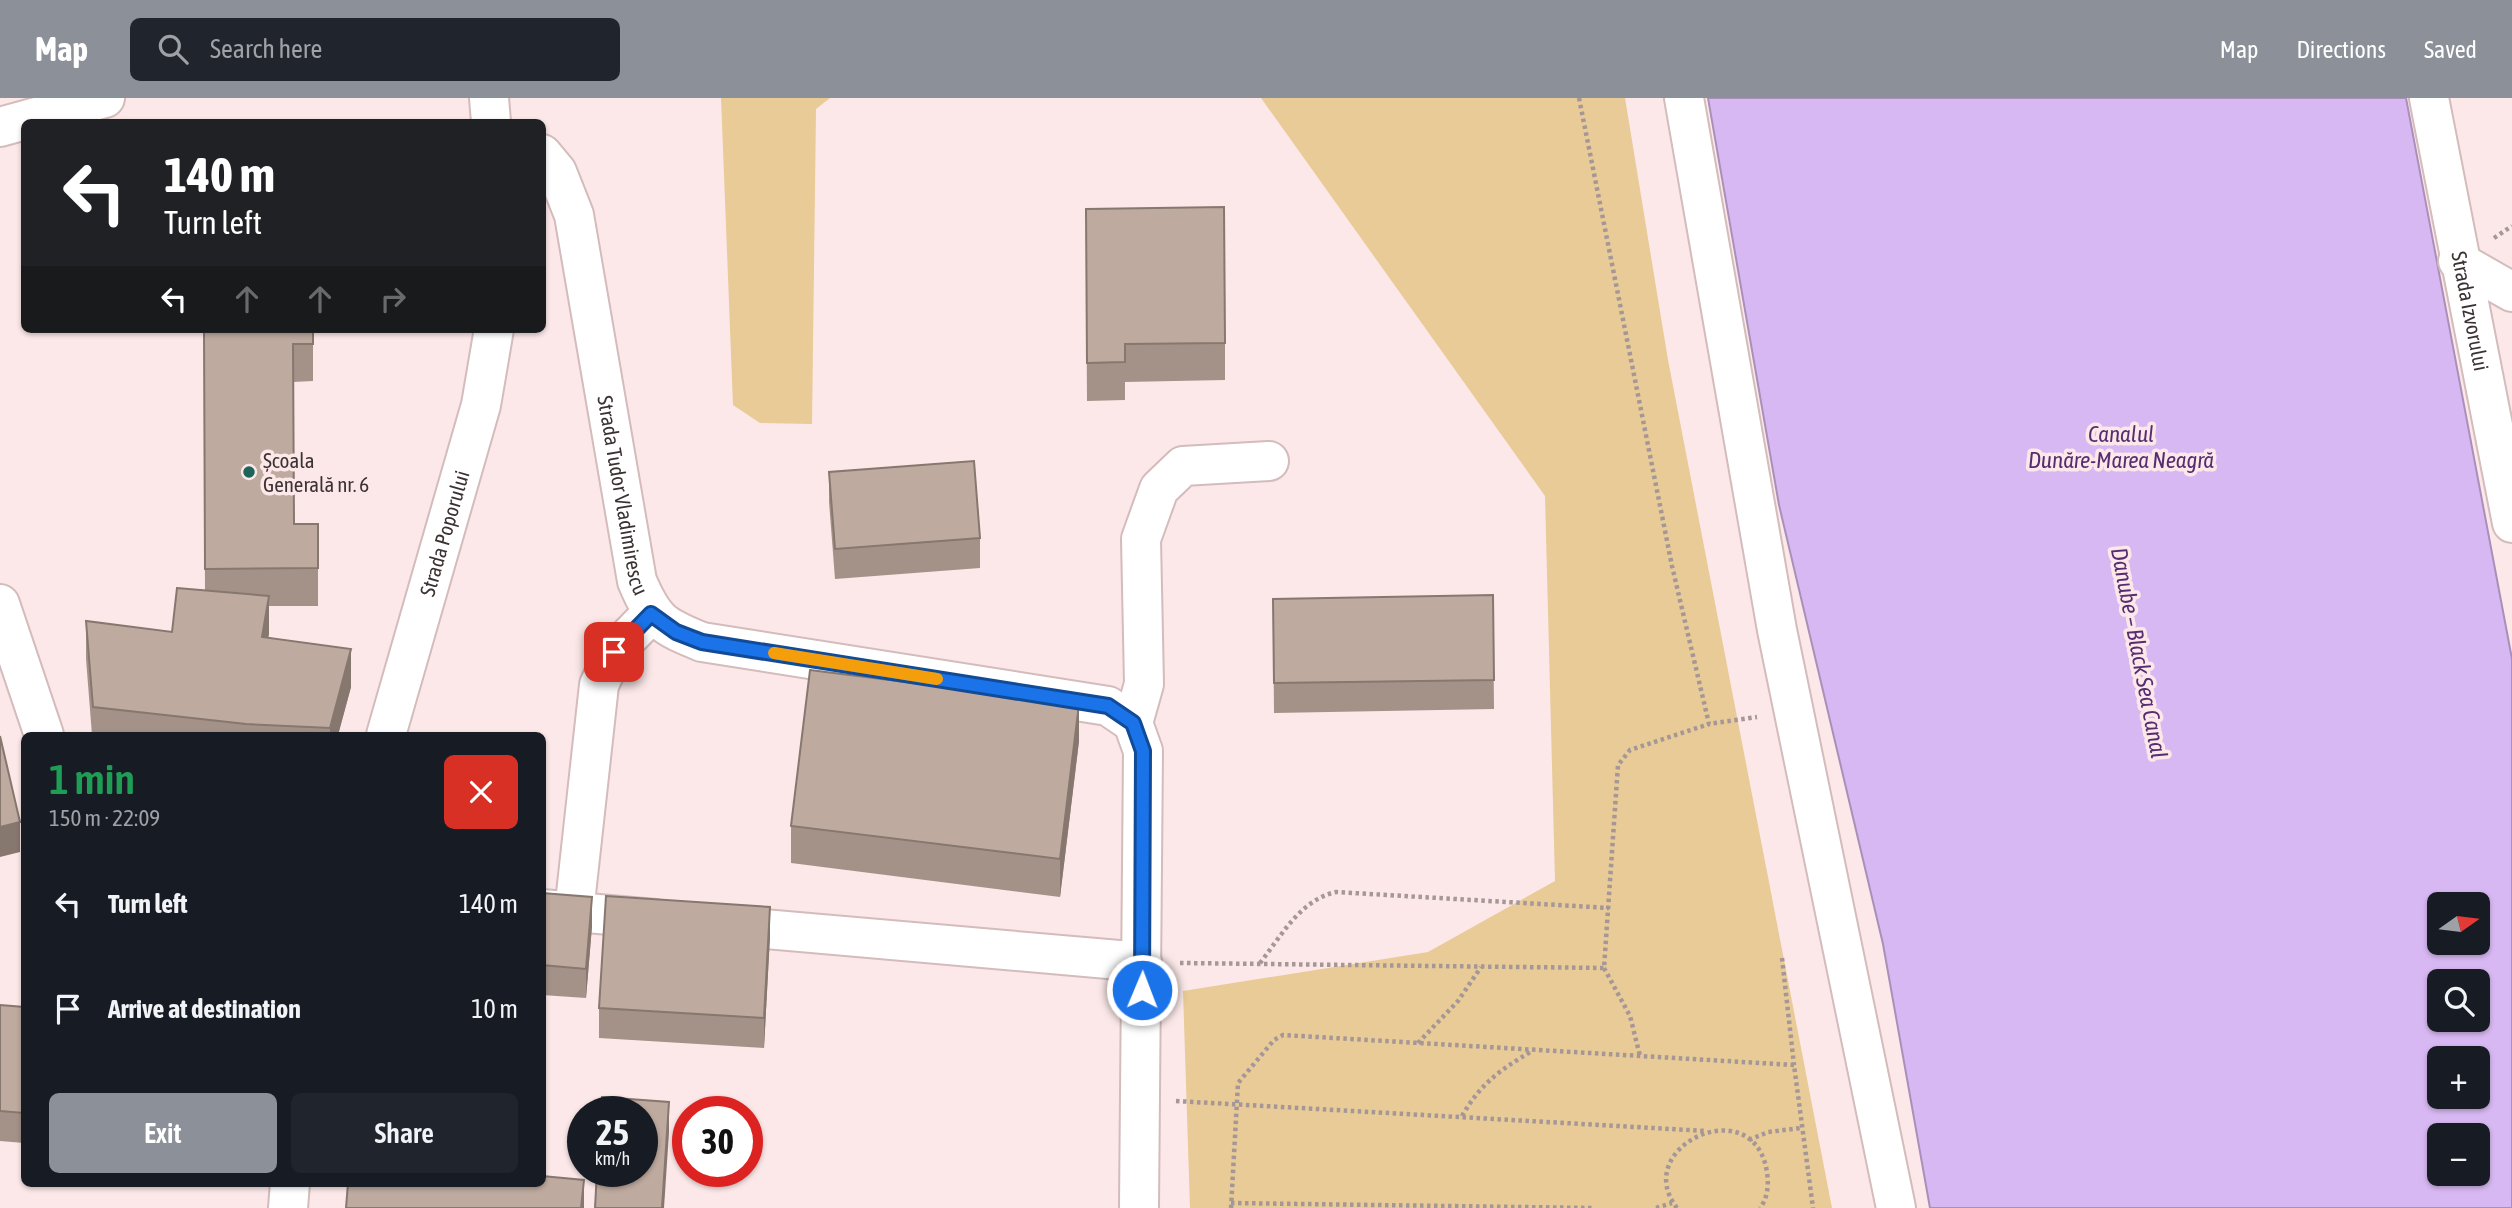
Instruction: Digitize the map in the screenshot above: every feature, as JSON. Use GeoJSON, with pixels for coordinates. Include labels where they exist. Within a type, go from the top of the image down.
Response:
{"type":"FeatureCollection","features":[{"type":"Feature","properties":{"kind":"street"},"geometry":{"type":"LineString","coordinates":[[29,119],[105,98]]}},
{"type":"Feature","properties":{"kind":"street"},"geometry":{"type":"LineString","coordinates":[[1684,98],[1793,712],[1896,1208]]}},
{"type":"Feature","properties":{"kind":"street","name":"Strada Izvorului"},"geometry":{"type":"LineString","coordinates":[[2429,98],[2458,261],[2512,523]]}},
{"type":"Feature","properties":{"kind":"street"},"geometry":{"type":"LineString","coordinates":[[0,127],[21,121]]}},
{"type":"Feature","properties":{"kind":"street","name":"Strada Tudor Vladimirescu"},"geometry":{"type":"LineString","coordinates":[[546,159],[557,172],[574,215],[637,581],[651,614],[676,632],[702,642],[1108,706],[1133,723]]}},
{"type":"Feature","properties":{"kind":"street"},"geometry":{"type":"LineString","coordinates":[[2458,261],[2512,292]]}},
{"type":"Feature","properties":{"kind":"street","name":"Strada Poporului"},"geometry":{"type":"LineString","coordinates":[[387,732],[481,405],[493,333]]}},
{"type":"Feature","properties":{"kind":"street"},"geometry":{"type":"LineString","coordinates":[[1139,1208],[1143,751],[1133,723],[1144,684],[1141,538],[1159,489],[1183,466],[1209,462],[1269,461]]}},
{"type":"Feature","properties":{"kind":"street"},"geometry":{"type":"LineString","coordinates":[[0,604],[43,732]]}},
{"type":"Feature","properties":{"kind":"street"},"geometry":{"type":"LineString","coordinates":[[651,614],[614,652],[599,685],[558,910],[1142,962]]}},
{"type":"Feature","properties":{"kind":"street"},"geometry":{"type":"LineString","coordinates":[[288,1208],[290,1187]]}},
{"type":"Feature","properties":{"kind":"path"},"geometry":{"type":"LineString","coordinates":[[1579,98],[1672,566],[1709,724]]}},
{"type":"Feature","properties":{"kind":"path"},"geometry":{"type":"LineString","coordinates":[[1640,1056],[1630,1016],[1604,968],[1618,765],[1629,750],[1709,724],[1793,712]]}},
{"type":"Feature","properties":{"kind":"path"},"geometry":{"type":"LineString","coordinates":[[1259,964],[1308,902],[1319,895],[1336,892],[1609,908]]}},
{"type":"Feature","properties":{"kind":"path"},"geometry":{"type":"LineString","coordinates":[[1782,958],[1813,1208]]}},
{"type":"Feature","properties":{"kind":"path"},"geometry":{"type":"LineString","coordinates":[[1142,962],[1604,968]]}},
{"type":"Feature","properties":{"kind":"path"},"geometry":{"type":"LineString","coordinates":[[1417,1043],[1474,982],[1481,966]]}},
{"type":"Feature","properties":{"kind":"path"},"geometry":{"type":"LineString","coordinates":[[1592,1208],[1231,1205],[1238,1083],[1274,1040],[1283,1035],[1794,1065]]}},
{"type":"Feature","properties":{"kind":"path"},"geometry":{"type":"LineString","coordinates":[[1462,1116],[1488,1080],[1533,1050]]}},
{"type":"Feature","properties":{"kind":"path"},"geometry":{"type":"LineString","coordinates":[[1140,1100],[1235,1102],[1706,1131],[1729,1130],[1749,1140],[1764,1158],[1769,1180],[1760,1208]]}},
{"type":"Feature","properties":{"kind":"path"},"geometry":{"type":"LineString","coordinates":[[1749,1140],[1769,1132],[1801,1128]]}},
{"type":"Feature","properties":{"kind":"path"},"geometry":{"type":"LineString","coordinates":[[1676,1208],[1672,1203],[1667,1181],[1672,1159],[1686,1141],[1706,1131]]}},
{"type":"Feature","properties":{"kind":"path"},"geometry":{"type":"LineString","coordinates":[[1656,1208],[1672,1203]]}},
{"type":"Feature","properties":{"kind":"shaded area"},"geometry":{"type":"Polygon","coordinates":[[[721,98],[830,98],[816,109],[812,424],[760,423],[733,405],[721,98]]]}},
{"type":"Feature","properties":{"kind":"shaded area"},"geometry":{"type":"Polygon","coordinates":[[[1261,98],[1625,98],[1668,360],[1832,1208],[1190,1208],[1183,991],[1428,952],[1555,881],[1545,496],[1261,98]]]}},
{"type":"Feature","properties":{"kind":"water","name":"Canalul Dunăre-Marea Neagră"},"geometry":{"type":"Polygon","coordinates":[[[1708,98],[2406,98],[2512,659],[2512,1208],[1930,1208],[1883,944],[1779,505],[1708,98]]]}},
{"type":"Feature","properties":{"kind":"building"},"geometry":{"type":"Polygon","coordinates":[[[1224,207],[1225,343],[1125,344],[1125,362],[1087,363],[1086,209],[1224,207]]]}},
{"type":"Feature","properties":{"kind":"building","name":"Școala Generală nr. 6"},"geometry":{"type":"Polygon","coordinates":[[[204,333],[313,333],[313,344],[293,344],[294,524],[318,524],[318,568],[205,569],[204,333]]]}},
{"type":"Feature","properties":{"kind":"building"},"geometry":{"type":"Polygon","coordinates":[[[974,461],[980,538],[835,549],[829,472],[974,461]]]}},
{"type":"Feature","properties":{"kind":"building"},"geometry":{"type":"Polygon","coordinates":[[[177,588],[269,596],[262,637],[351,649],[330,728],[246,724],[93,707],[86,621],[172,632],[177,588]]]}},
{"type":"Feature","properties":{"kind":"building"},"geometry":{"type":"Polygon","coordinates":[[[1493,595],[1494,680],[1274,683],[1273,599],[1493,595]]]}},
{"type":"Feature","properties":{"kind":"building"},"geometry":{"type":"Polygon","coordinates":[[[810,670],[1079,704],[1060,859],[791,826],[810,670]]]}},
{"type":"Feature","properties":{"kind":"building"},"geometry":{"type":"Polygon","coordinates":[[[0,736],[20,822],[0,827],[0,736]]]}},
{"type":"Feature","properties":{"kind":"building"},"geometry":{"type":"Polygon","coordinates":[[[546,893],[592,897],[586,969],[546,965],[546,893]]]}},
{"type":"Feature","properties":{"kind":"building"},"geometry":{"type":"Polygon","coordinates":[[[606,896],[770,907],[764,1018],[599,1008],[606,896]]]}},
{"type":"Feature","properties":{"kind":"building"},"geometry":{"type":"Polygon","coordinates":[[[0,1005],[21,1007],[21,1113],[0,1111],[0,1005]]]}},
{"type":"Feature","properties":{"kind":"building"},"geometry":{"type":"Polygon","coordinates":[[[658,1101],[669,1102],[662,1208],[595,1208],[596,1187],[658,1187],[658,1101]]]}},
{"type":"Feature","properties":{"kind":"building"},"geometry":{"type":"Polygon","coordinates":[[[546,1176],[567,1178],[567,1187],[583,1187],[581,1208],[346,1208],[348,1187],[546,1187],[546,1176]]]}},
{"type":"Feature","properties":{"kind":"slow traffic"},"geometry":{"type":"LineString","coordinates":[[774,653],[937,679]]}},
{"type":"Feature","properties":{"kind":"place","name":"Școala Generală nr. 6"},"geometry":{"type":"Point","coordinates":[249,472]}},
{"type":"Feature","properties":{"kind":"route"},"geometry":{"type":"LineString","coordinates":[[614,652],[651,614],[676,632],[702,642],[1108,706],[1133,723],[1143,751],[1142,990]]}},
{"type":"Feature","properties":{"kind":"water label","name":"Danube – Black Sea Canal"},"geometry":{"type":"Point","coordinates":[2139,653]}}]}
